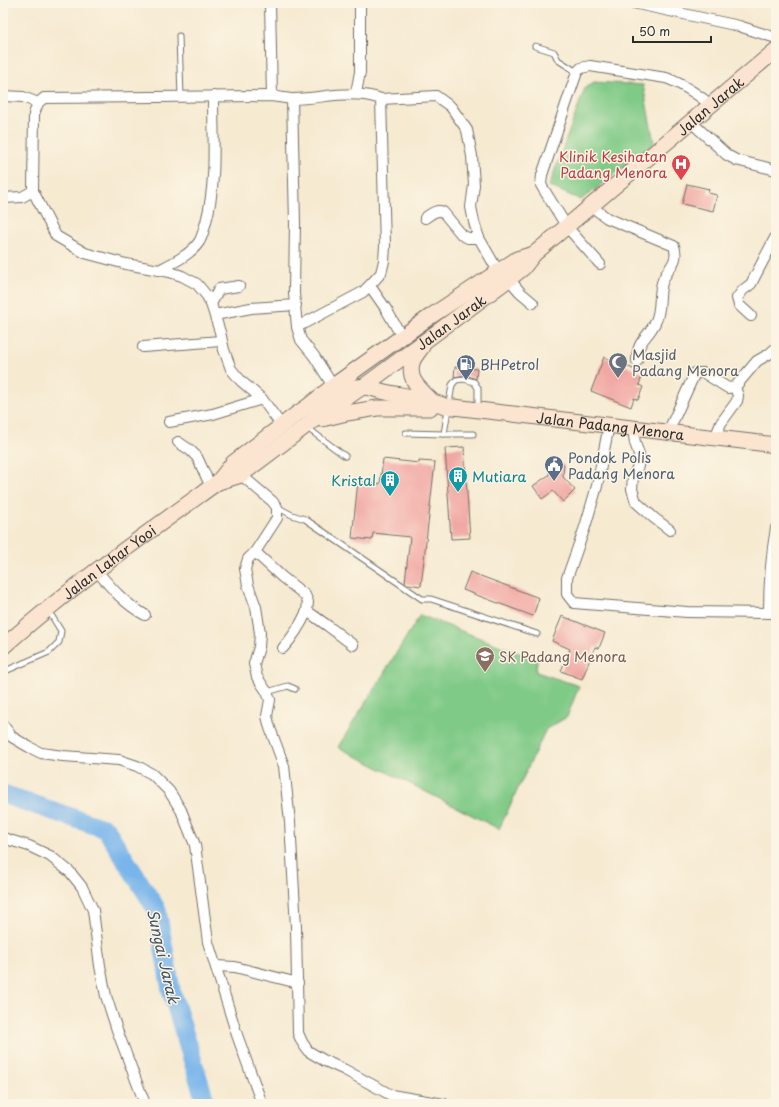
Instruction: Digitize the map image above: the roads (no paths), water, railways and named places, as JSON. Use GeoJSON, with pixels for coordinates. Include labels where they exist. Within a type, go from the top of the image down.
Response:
{"type":"FeatureCollection","features":[{"type":"Feature","properties":{"kind":"main road","name":"Jalan Jarak"},"geometry":{"type":"LineString","coordinates":[[400,339],[431,316],[504,275],[523,268],[534,254],[776,50]]}},
{"type":"Feature","properties":{"kind":"main road","name":"Jalan Jarak"},"geometry":{"type":"LineString","coordinates":[[358,389],[430,337],[504,275]]}},
{"type":"Feature","properties":{"kind":"main road"},"geometry":{"type":"LineString","coordinates":[[430,337],[413,360],[411,372],[414,383],[439,405]]}},
{"type":"Feature","properties":{"kind":"main road"},"geometry":{"type":"LineString","coordinates":[[307,407],[333,386],[400,339]]}},
{"type":"Feature","properties":{"kind":"main road"},"geometry":{"type":"LineString","coordinates":[[307,407],[345,389],[358,389],[372,367],[400,339]]}},
{"type":"Feature","properties":{"kind":"main road","name":"Jalan Padang Menora"},"geometry":{"type":"LineString","coordinates":[[358,389],[387,392],[439,405],[776,445]]}},
{"type":"Feature","properties":{"kind":"main road","name":"Jalan Lahar Yooi"},"geometry":{"type":"LineString","coordinates":[[215,484],[241,475],[358,389]]}},
{"type":"Feature","properties":{"kind":"main road"},"geometry":{"type":"LineString","coordinates":[[308,425],[347,413],[377,408],[439,405]]}},
{"type":"Feature","properties":{"kind":"main road","name":"Jalan Lahar Yooi"},"geometry":{"type":"LineString","coordinates":[[3,647],[31,622],[97,571],[215,484],[233,463],[307,407]]}},
{"type":"Feature","properties":{"kind":"street"},"geometry":{"type":"LineString","coordinates":[[270,3],[272,96]]}},
{"type":"Feature","properties":{"kind":"street"},"geometry":{"type":"LineString","coordinates":[[356,93],[360,72],[360,3]]}},
{"type":"Feature","properties":{"kind":"street"},"geometry":{"type":"LineString","coordinates":[[633,3],[739,26],[776,38]]}},
{"type":"Feature","properties":{"kind":"street"},"geometry":{"type":"LineString","coordinates":[[600,264],[567,227],[541,185],[542,175],[577,72],[581,68],[590,66],[666,78],[685,86],[712,105]]}},
{"type":"Feature","properties":{"kind":"street"},"geometry":{"type":"LineString","coordinates":[[282,426],[262,399],[241,381],[231,369],[216,315],[207,296],[197,284],[182,276],[170,272],[126,264],[86,253],[56,236],[33,191],[34,114],[38,103],[44,98],[272,96],[292,99],[356,93],[381,99],[436,96],[451,107],[467,130],[472,156],[474,185],[471,207],[479,238],[504,275],[520,292],[533,302]]}},
{"type":"Feature","properties":{"kind":"street"},"geometry":{"type":"LineString","coordinates":[[3,96],[24,97],[38,103]]}},
{"type":"Feature","properties":{"kind":"street"},"geometry":{"type":"LineString","coordinates":[[159,270],[191,251],[199,243],[203,233],[210,206],[213,182],[213,96]]}},
{"type":"Feature","properties":{"kind":"street"},"geometry":{"type":"LineString","coordinates":[[292,99],[295,223],[294,293],[297,327],[302,340],[333,386]]}},
{"type":"Feature","properties":{"kind":"street"},"geometry":{"type":"LineString","coordinates":[[297,327],[362,292],[370,286],[381,273],[384,261],[385,246],[381,99]]}},
{"type":"Feature","properties":{"kind":"street"},"geometry":{"type":"LineString","coordinates":[[690,122],[727,155],[736,160],[776,170]]}},
{"type":"Feature","properties":{"kind":"street"},"geometry":{"type":"LineString","coordinates":[[3,198],[22,197],[33,191]]}},
{"type":"Feature","properties":{"kind":"street"},"geometry":{"type":"LineString","coordinates":[[591,206],[607,218],[674,246],[676,254],[673,263],[666,273],[662,283],[660,293],[661,305],[656,322],[642,339],[637,352],[637,362]]}},
{"type":"Feature","properties":{"kind":"street"},"geometry":{"type":"LineString","coordinates":[[425,218],[435,211],[441,210],[462,235],[468,238],[479,238]]}},
{"type":"Feature","properties":{"kind":"street"},"geometry":{"type":"LineString","coordinates":[[751,316],[739,305],[737,298],[743,290],[751,284],[776,236]]}},
{"type":"Feature","properties":{"kind":"street"},"geometry":{"type":"LineString","coordinates":[[211,304],[219,289],[238,286]]}},
{"type":"Feature","properties":{"kind":"street"},"geometry":{"type":"LineString","coordinates":[[370,286],[386,309],[400,339]]}},
{"type":"Feature","properties":{"kind":"street"},"geometry":{"type":"LineString","coordinates":[[216,315],[251,308],[296,305]]}},
{"type":"Feature","properties":{"kind":"street"},"geometry":{"type":"LineString","coordinates":[[143,347],[222,341]]}},
{"type":"Feature","properties":{"kind":"street"},"geometry":{"type":"LineString","coordinates":[[668,432],[695,373],[704,373],[728,388],[735,387],[757,361],[776,348]]}},
{"type":"Feature","properties":{"kind":"street"},"geometry":{"type":"LineString","coordinates":[[715,438],[721,423],[737,401],[738,396],[735,387]]}},
{"type":"Feature","properties":{"kind":"street"},"geometry":{"type":"LineString","coordinates":[[169,422],[213,414],[262,399]]}},
{"type":"Feature","properties":{"kind":"street"},"geometry":{"type":"LineString","coordinates":[[609,425],[597,486],[585,527],[567,578],[567,594],[574,603],[687,612],[772,613],[768,595],[776,528]]}},
{"type":"Feature","properties":{"kind":"street"},"geometry":{"type":"LineString","coordinates":[[633,428],[635,443],[639,454],[638,466],[633,477],[632,489],[636,502],[670,530]]}},
{"type":"Feature","properties":{"kind":"street"},"geometry":{"type":"LineString","coordinates":[[178,442],[197,457],[215,484]]}},
{"type":"Feature","properties":{"kind":"street"},"geometry":{"type":"LineString","coordinates":[[241,475],[278,507],[277,518],[255,552],[248,559],[245,569],[248,585],[256,607],[260,633],[259,647],[254,664],[257,677],[268,692],[270,700],[268,716],[270,728],[284,766],[290,822],[296,926],[298,1034],[308,1051],[325,1062],[345,1070],[391,1095],[444,1104]]}},
{"type":"Feature","properties":{"kind":"street"},"geometry":{"type":"LineString","coordinates":[[255,552],[282,577],[305,595],[308,602],[307,611],[302,623],[283,648]]}},
{"type":"Feature","properties":{"kind":"street"},"geometry":{"type":"LineString","coordinates":[[97,571],[117,595],[134,609],[146,615]]}},
{"type":"Feature","properties":{"kind":"street"},"geometry":{"type":"LineString","coordinates":[[307,611],[352,645]]}},
{"type":"Feature","properties":{"kind":"street"},"geometry":{"type":"LineString","coordinates":[[3,725],[12,737],[41,752],[63,756],[119,760],[137,766],[152,774],[169,791],[181,810],[195,846],[208,942],[237,1035],[262,1104]]}},
{"type":"Feature","properties":{"kind":"street"},"geometry":{"type":"LineString","coordinates":[[3,838],[29,846],[50,856],[70,872],[82,887],[93,910],[100,966],[106,996],[117,1030],[145,1104]]}},
{"type":"Feature","properties":{"kind":"street"},"geometry":{"type":"LineString","coordinates":[[216,966],[235,967],[298,983]]}},
{"type":"Feature","properties":{"kind":"lane"},"geometry":{"type":"LineString","coordinates":[[179,36],[181,97]]}},
{"type":"Feature","properties":{"kind":"lane"},"geometry":{"type":"LineString","coordinates":[[535,46],[554,52],[558,60],[577,72]]}},
{"type":"Feature","properties":{"kind":"lane"},"geometry":{"type":"LineString","coordinates":[[444,434],[439,405],[456,380],[464,379],[474,382],[478,388],[478,410]]}},
{"type":"Feature","properties":{"kind":"lane"},"geometry":{"type":"LineString","coordinates":[[308,425],[345,456]]}},
{"type":"Feature","properties":{"kind":"lane"},"geometry":{"type":"LineString","coordinates":[[406,433],[473,434]]}},
{"type":"Feature","properties":{"kind":"lane"},"geometry":{"type":"LineString","coordinates":[[278,507],[292,515],[305,519],[422,599],[431,599],[537,634]]}},
{"type":"Feature","properties":{"kind":"lane"},"geometry":{"type":"LineString","coordinates":[[3,672],[49,652],[59,642],[61,631],[48,609]]}},
{"type":"Feature","properties":{"kind":"lane"},"geometry":{"type":"LineString","coordinates":[[268,692],[288,686],[295,689]]}},
{"type":"Feature","properties":{"kind":"waterway","name":"Sungai Jarak"},"geometry":{"type":"LineString","coordinates":[[3,794],[106,829],[157,910],[171,990],[206,1104]]}},
{"type":"Feature","properties":{"kind":"place","name":"Klinik Kesihatan Padang Menora"},"geometry":{"type":"Point","coordinates":[681,181]}},
{"type":"Feature","properties":{"kind":"place","name":"Masjid Padang Menora"},"geometry":{"type":"Point","coordinates":[618,379]}},
{"type":"Feature","properties":{"kind":"place","name":"BHPetrol"},"geometry":{"type":"Point","coordinates":[466,381]}},
{"type":"Feature","properties":{"kind":"place","name":"Pondok Polis Padang Menora"},"geometry":{"type":"Point","coordinates":[554,482]}},
{"type":"Feature","properties":{"kind":"place","name":"Mutiara"},"geometry":{"type":"Point","coordinates":[458,493]}},
{"type":"Feature","properties":{"kind":"place","name":"Kristal"},"geometry":{"type":"Point","coordinates":[390,497]}},
{"type":"Feature","properties":{"kind":"place","name":"SK Padang Menora"},"geometry":{"type":"Point","coordinates":[485,673]}}]}
